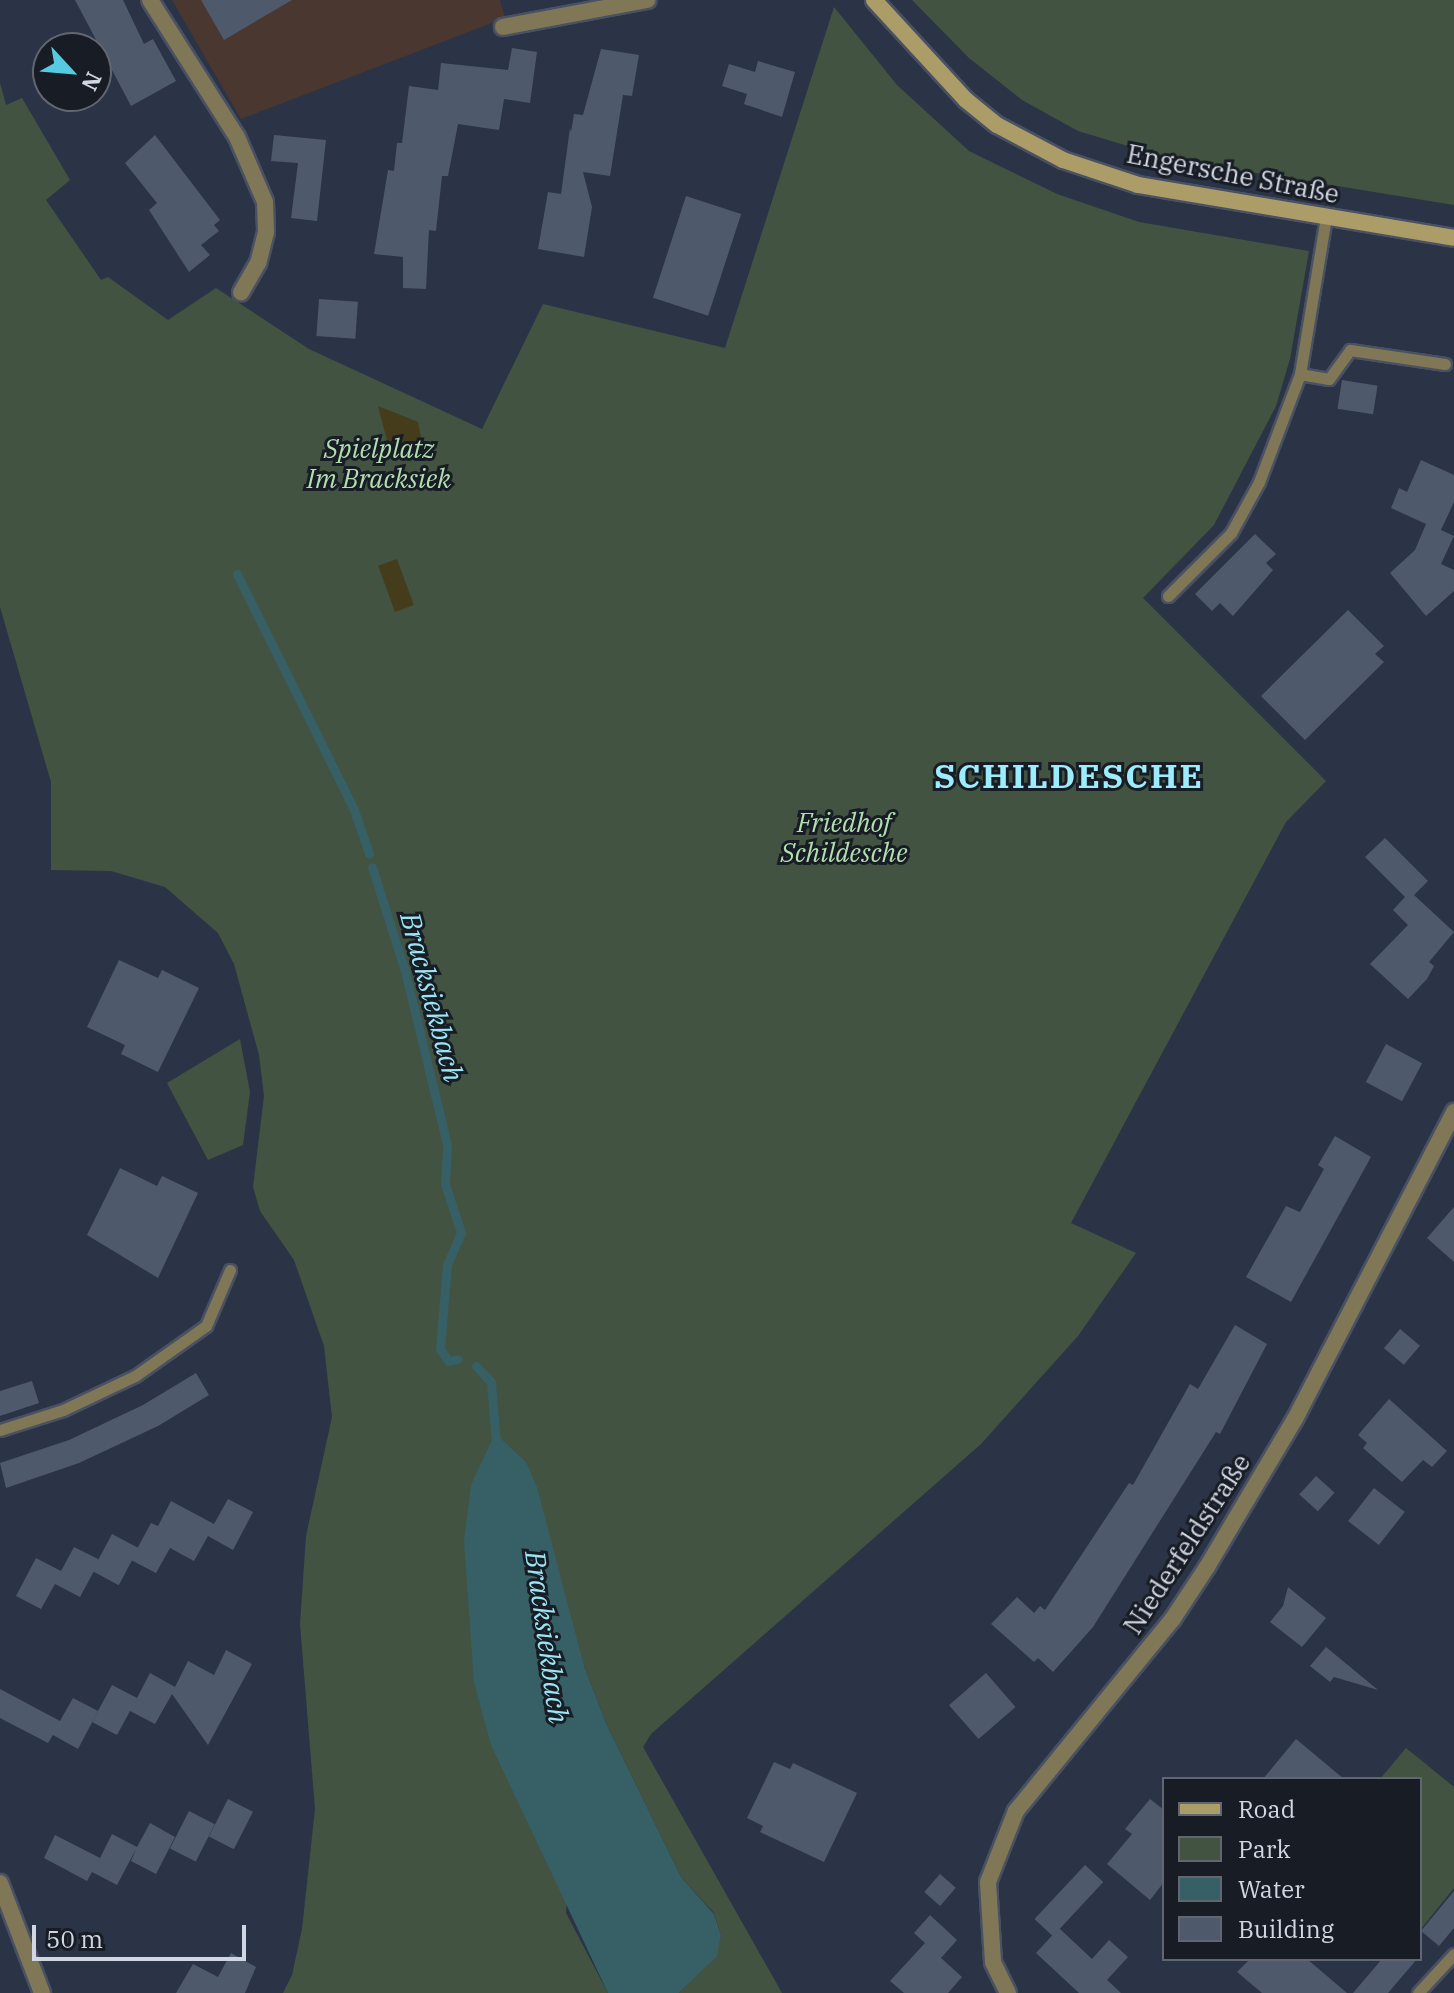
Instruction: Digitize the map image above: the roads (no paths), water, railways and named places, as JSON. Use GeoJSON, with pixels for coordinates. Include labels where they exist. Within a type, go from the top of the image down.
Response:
{"type":"FeatureCollection","features":[{"type":"Feature","properties":{"kind":"main road","name":"Engersche Straße"},"geometry":{"type":"LineString","coordinates":[[874,0],[966,100],[997,125],[1063,160],[1138,185],[1454,238]]}},
{"type":"Feature","properties":{"kind":"street"},"geometry":{"type":"LineString","coordinates":[[150,0],[237,137],[265,202],[266,232],[258,263],[241,292]]}},
{"type":"Feature","properties":{"kind":"street"},"geometry":{"type":"LineString","coordinates":[[503,27],[647,0]]}},
{"type":"Feature","properties":{"kind":"street","name":"Niederfeldstraße"},"geometry":{"type":"LineString","coordinates":[[1008,1993],[993,1962],[988,1882],[1016,1811],[1172,1620],[1207,1567],[1295,1419],[1454,1112]]}},
{"type":"Feature","properties":{"kind":"street"},"geometry":{"type":"LineString","coordinates":[[0,1883],[42,1993]]}},
{"type":"Feature","properties":{"kind":"lane"},"geometry":{"type":"LineString","coordinates":[[1168,596],[1231,533],[1259,482],[1300,374],[1326,217]]}},
{"type":"Feature","properties":{"kind":"lane"},"geometry":{"type":"LineString","coordinates":[[1300,374],[1329,379],[1350,350],[1445,364]]}},
{"type":"Feature","properties":{"kind":"lane"},"geometry":{"type":"LineString","coordinates":[[0,1430],[63,1410],[147,1368],[206,1326],[230,1270]]}},
{"type":"Feature","properties":{"kind":"lane"},"geometry":{"type":"LineString","coordinates":[[1418,1993],[1454,1954]]}},
{"type":"Feature","properties":{"kind":"water"},"geometry":{"type":"Polygon","coordinates":[[[495,1433],[526,1462],[537,1487],[584,1666],[606,1723],[681,1877],[714,1914],[721,1935],[717,1956],[679,1993],[608,1993],[491,1745],[474,1683],[464,1541],[471,1485],[495,1433]]]}},
{"type":"Feature","properties":{"kind":"waterway","name":"Bracksiekbach"},"geometry":{"type":"LineString","coordinates":[[237,574],[354,810],[369,853]]}},
{"type":"Feature","properties":{"kind":"waterway","name":"Bracksiekbach"},"geometry":{"type":"LineString","coordinates":[[372,867],[405,971],[447,1145],[445,1184],[461,1233],[447,1265],[440,1349],[448,1361],[458,1359]]}},
{"type":"Feature","properties":{"kind":"waterway","name":"Bracksiekbach"},"geometry":{"type":"LineString","coordinates":[[476,1366],[491,1382],[496,1444]]}},
{"type":"Feature","properties":{"kind":"district","name":"SCHILDESCHE"},"geometry":{"type":"Point","coordinates":[1069,776]}},
{"type":"Feature","properties":{"kind":"park label","name":"Spielplatz Im Bracksiek"},"geometry":{"type":"Point","coordinates":[379,464]}},
{"type":"Feature","properties":{"kind":"park label","name":"Friedhof Schildesche"},"geometry":{"type":"Point","coordinates":[844,838]}}]}
